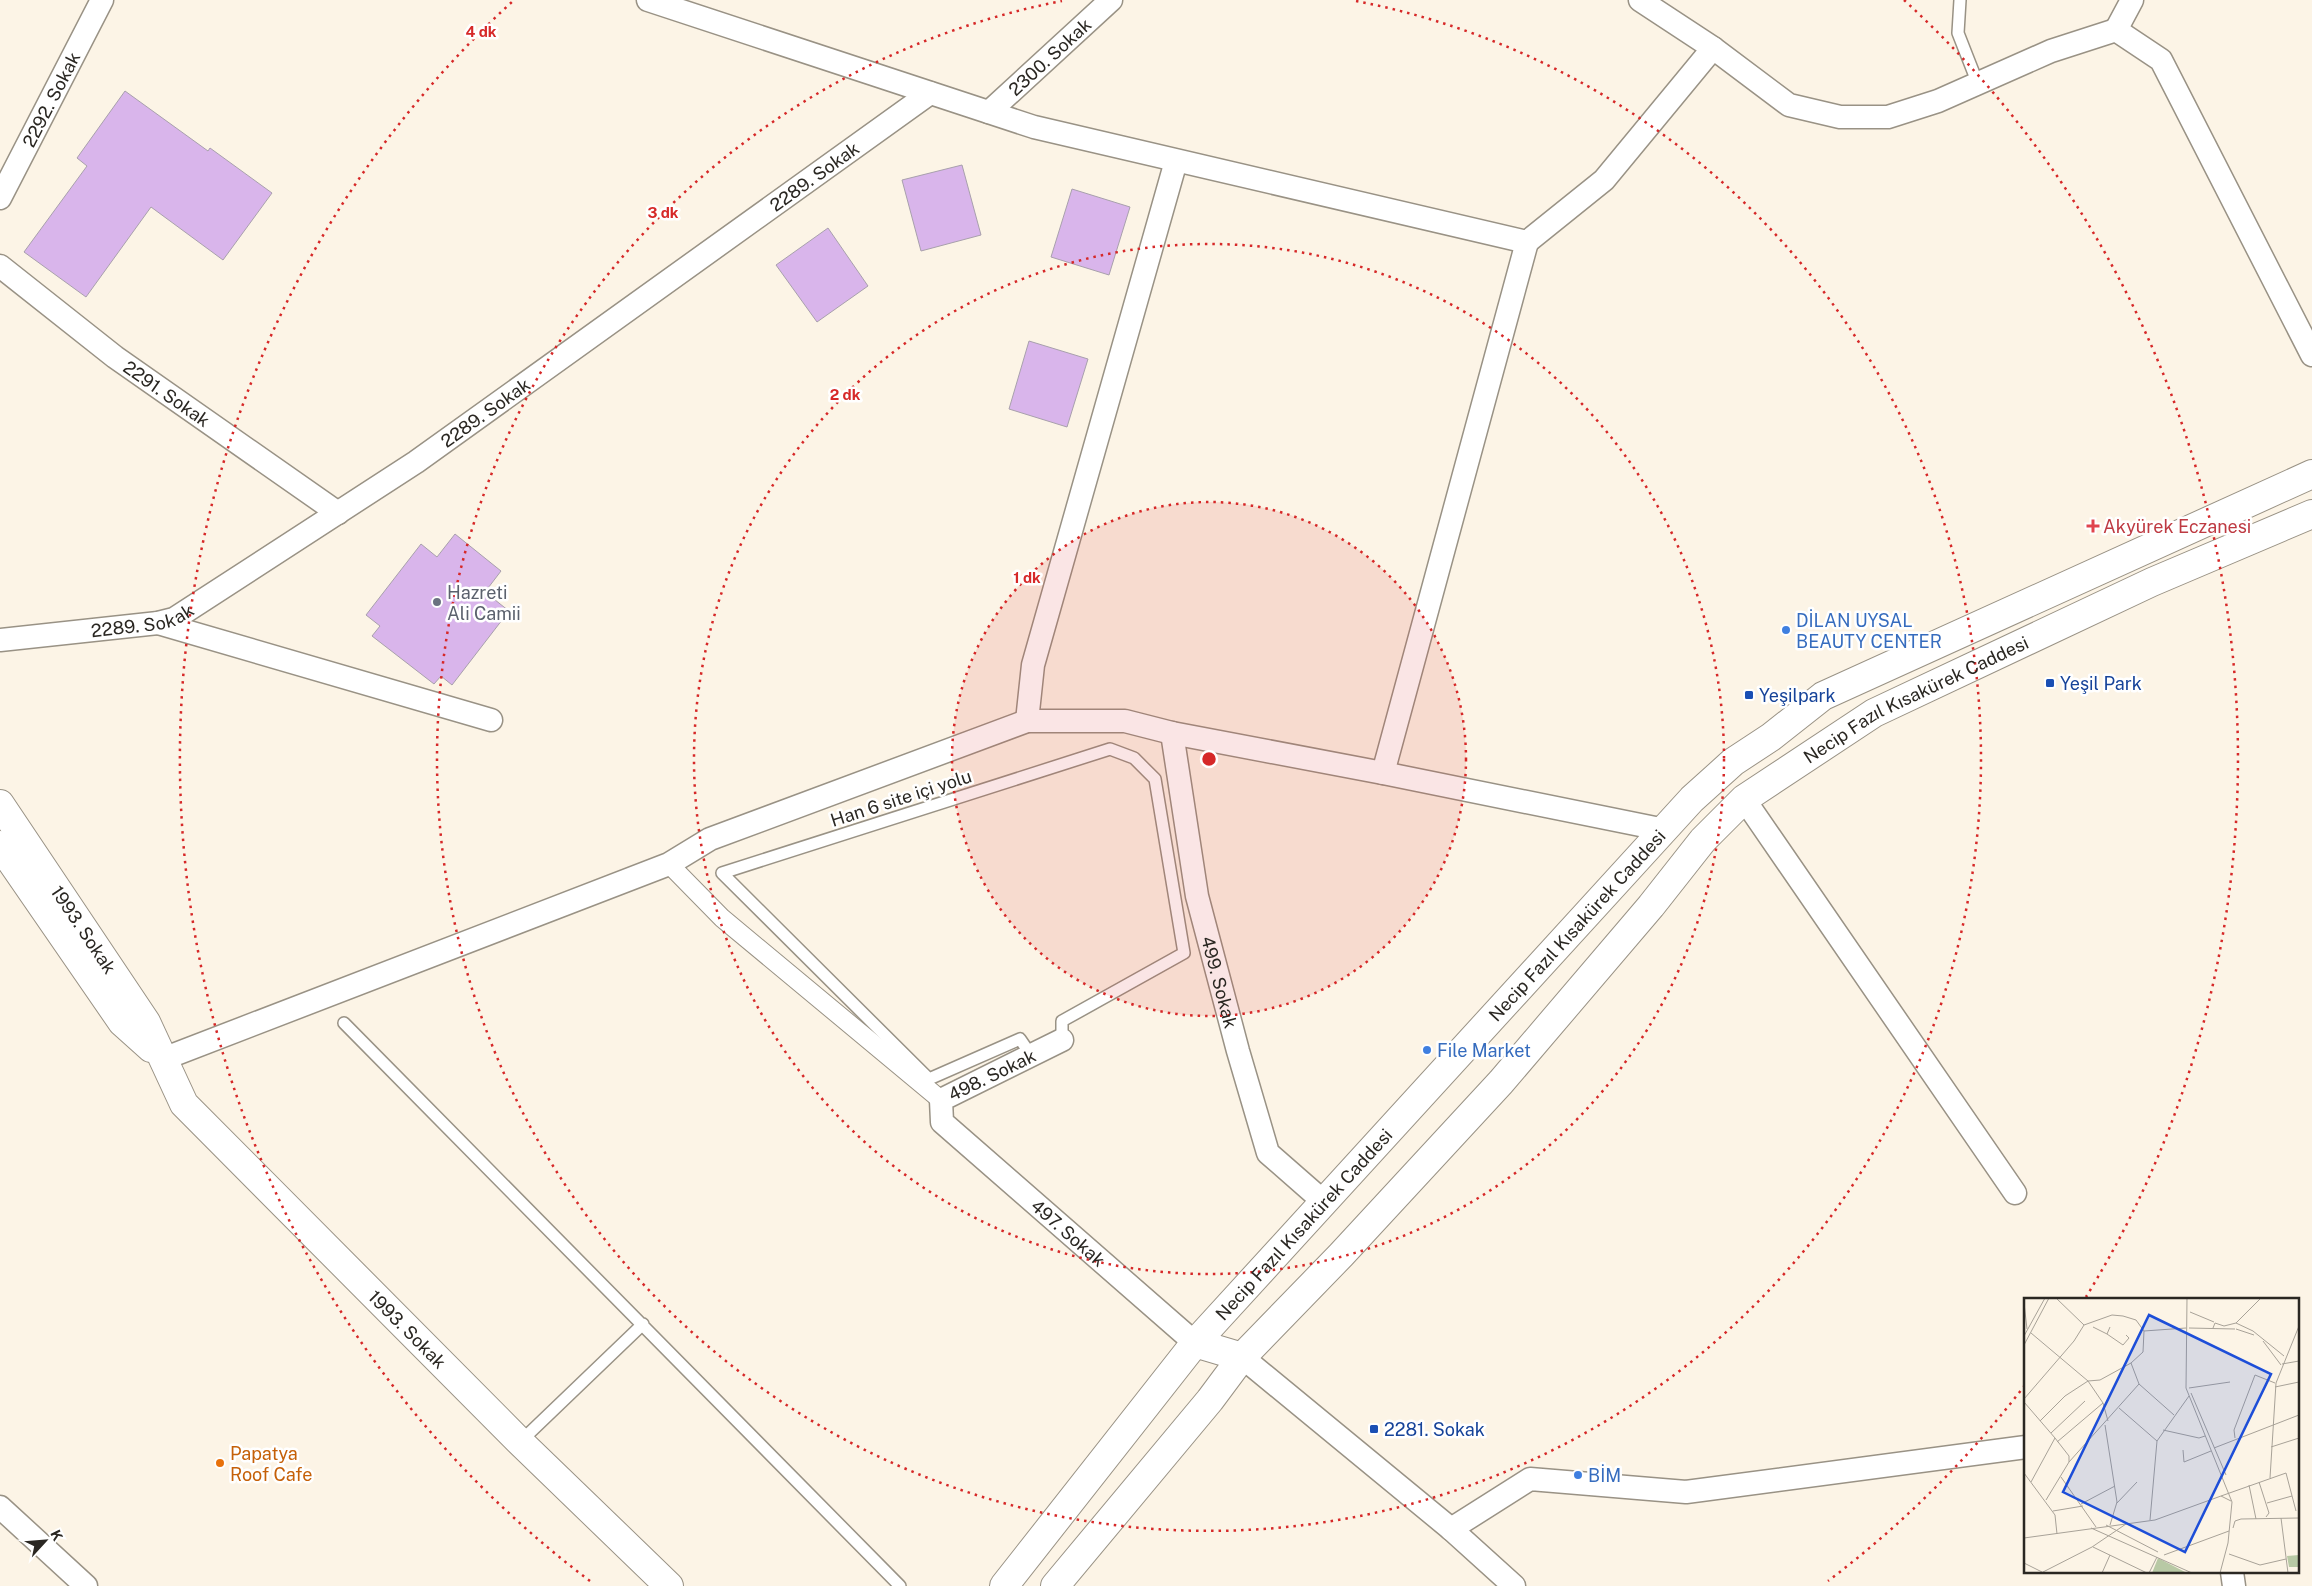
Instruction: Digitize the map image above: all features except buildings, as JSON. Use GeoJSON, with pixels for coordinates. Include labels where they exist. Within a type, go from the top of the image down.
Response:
{"type":"FeatureCollection","features":[{"type":"Feature","properties":{"kind":"main road","name":"Necip Fazıl Kısakürek Caddesi"},"geometry":{"type":"LineString","coordinates":[[1004,1586],[1194,1343],[1692,799],[1734,762],[1771,737],[1823,696],[2312,474]]}},
{"type":"Feature","properties":{"kind":"main road","name":"Necip Fazıl Kısakürek Caddesi"},"geometry":{"type":"LineString","coordinates":[[1055,1586],[1210,1400],[1242,1357],[1346,1250],[1501,1082],[1651,906],[1703,840],[1744,798],[1874,713],[2152,582],[2312,514]]}},
{"type":"Feature","properties":{"kind":"main road","name":"1993. Sokak"},"geometry":{"type":"LineString","coordinates":[[0,804],[146,1022],[184,1104],[520,1442],[669,1586]]}},
{"type":"Feature","properties":{"kind":"main road"},"geometry":{"type":"LineString","coordinates":[[1665,830],[1703,840]]}},
{"type":"Feature","properties":{"kind":"main road","name":"1993. Sokak"},"geometry":{"type":"LineString","coordinates":[[0,845],[122,1022],[163,1059]]}},
{"type":"Feature","properties":{"kind":"main road"},"geometry":{"type":"LineString","coordinates":[[1194,1343],[1242,1357]]}},
{"type":"Feature","properties":{"kind":"street","name":"2292. Sokak"},"geometry":{"type":"LineString","coordinates":[[0,198],[102,0]]}},
{"type":"Feature","properties":{"kind":"street"},"geometry":{"type":"LineString","coordinates":[[648,0],[1034,127],[1526,242]]}},
{"type":"Feature","properties":{"kind":"street","name":"2300. Sokak"},"geometry":{"type":"LineString","coordinates":[[989,112],[1111,0]]}},
{"type":"Feature","properties":{"kind":"street"},"geometry":{"type":"LineString","coordinates":[[1640,0],[1713,48],[1789,105],[1840,117],[1888,117],[1938,101],[2051,51],[2116,30],[2132,0]]}},
{"type":"Feature","properties":{"kind":"street"},"geometry":{"type":"LineString","coordinates":[[2116,30],[2161,60],[2312,356]]}},
{"type":"Feature","properties":{"kind":"street"},"geometry":{"type":"LineString","coordinates":[[1383,773],[1526,242],[1604,180],[1713,48]]}},
{"type":"Feature","properties":{"kind":"street","name":"2289. Sokak"},"geometry":{"type":"LineString","coordinates":[[0,640],[158,623],[174,619],[416,462],[930,93]]}},
{"type":"Feature","properties":{"kind":"street"},"geometry":{"type":"LineString","coordinates":[[1027,721],[1033,665],[1176,161]]}},
{"type":"Feature","properties":{"kind":"street","name":"2291. Sokak"},"geometry":{"type":"LineString","coordinates":[[0,266],[115,357],[338,513]]}},
{"type":"Feature","properties":{"kind":"street"},"geometry":{"type":"LineString","coordinates":[[158,623],[491,720]]}},
{"type":"Feature","properties":{"kind":"street"},"geometry":{"type":"LineString","coordinates":[[163,1059],[669,864],[710,839],[1027,721],[1125,721],[1172,733],[1665,830]]}},
{"type":"Feature","properties":{"kind":"street","name":"499. Sokak"},"geometry":{"type":"LineString","coordinates":[[1172,733],[1197,896],[1238,1051],[1268,1153],[1324,1202]]}},
{"type":"Feature","properties":{"kind":"street"},"geometry":{"type":"LineString","coordinates":[[1744,798],[2015,1193]]}},
{"type":"Feature","properties":{"kind":"street"},"geometry":{"type":"LineString","coordinates":[[669,864],[722,918],[941,1100]]}},
{"type":"Feature","properties":{"kind":"street","name":"498. Sokak"},"geometry":{"type":"LineString","coordinates":[[942,1122],[941,1100],[1062,1040]]}},
{"type":"Feature","properties":{"kind":"street","name":"497. Sokak"},"geometry":{"type":"LineString","coordinates":[[942,1122],[1194,1343]]}},
{"type":"Feature","properties":{"kind":"street"},"geometry":{"type":"LineString","coordinates":[[1242,1357],[1450,1528],[1514,1586]]}},
{"type":"Feature","properties":{"kind":"street"},"geometry":{"type":"LineString","coordinates":[[1450,1528],[1530,1479],[1686,1492],[2024,1447]]}},
{"type":"Feature","properties":{"kind":"street"},"geometry":{"type":"LineString","coordinates":[[0,1507],[86,1586]]}},
{"type":"Feature","properties":{"kind":"lane"},"geometry":{"type":"LineString","coordinates":[[1960,0],[1958,33],[1978,84]]}},
{"type":"Feature","properties":{"kind":"lane","name":"Han 6 site içi yolu"},"geometry":{"type":"LineString","coordinates":[[1031,1055],[1020,1039],[930,1079],[722,873],[1110,750],[1134,758],[1155,778],[1184,953],[1062,1021],[1062,1040]]}},
{"type":"Feature","properties":{"kind":"lane"},"geometry":{"type":"LineString","coordinates":[[344,1023],[900,1586]]}},
{"type":"Feature","properties":{"kind":"lane"},"geometry":{"type":"LineString","coordinates":[[520,1442],[643,1324]]}},
{"type":"Feature","properties":{"kind":"place","name":"Akyürek Eczanesi"},"geometry":{"type":"Point","coordinates":[2093,526]}},
{"type":"Feature","properties":{"kind":"place","name":"Hazreti Ali Camii"},"geometry":{"type":"Point","coordinates":[437,602]}},
{"type":"Feature","properties":{"kind":"place","name":"DİLAN UYSAL BEAUTY CENTER"},"geometry":{"type":"Point","coordinates":[1786,630]}},
{"type":"Feature","properties":{"kind":"place","name":"Yeşil Park"},"geometry":{"type":"Point","coordinates":[2050,683]}},
{"type":"Feature","properties":{"kind":"place","name":"Yeşilpark"},"geometry":{"type":"Point","coordinates":[1749,695]}},
{"type":"Feature","properties":{"kind":"place","name":"File Market"},"geometry":{"type":"Point","coordinates":[1427,1050]}},
{"type":"Feature","properties":{"kind":"place","name":"2281. Sokak"},"geometry":{"type":"Point","coordinates":[1374,1429]}},
{"type":"Feature","properties":{"kind":"place","name":"Papatya Roof Cafe"},"geometry":{"type":"Point","coordinates":[220,1463]}},
{"type":"Feature","properties":{"kind":"place","name":"BİM"},"geometry":{"type":"Point","coordinates":[1578,1475]}}]}
